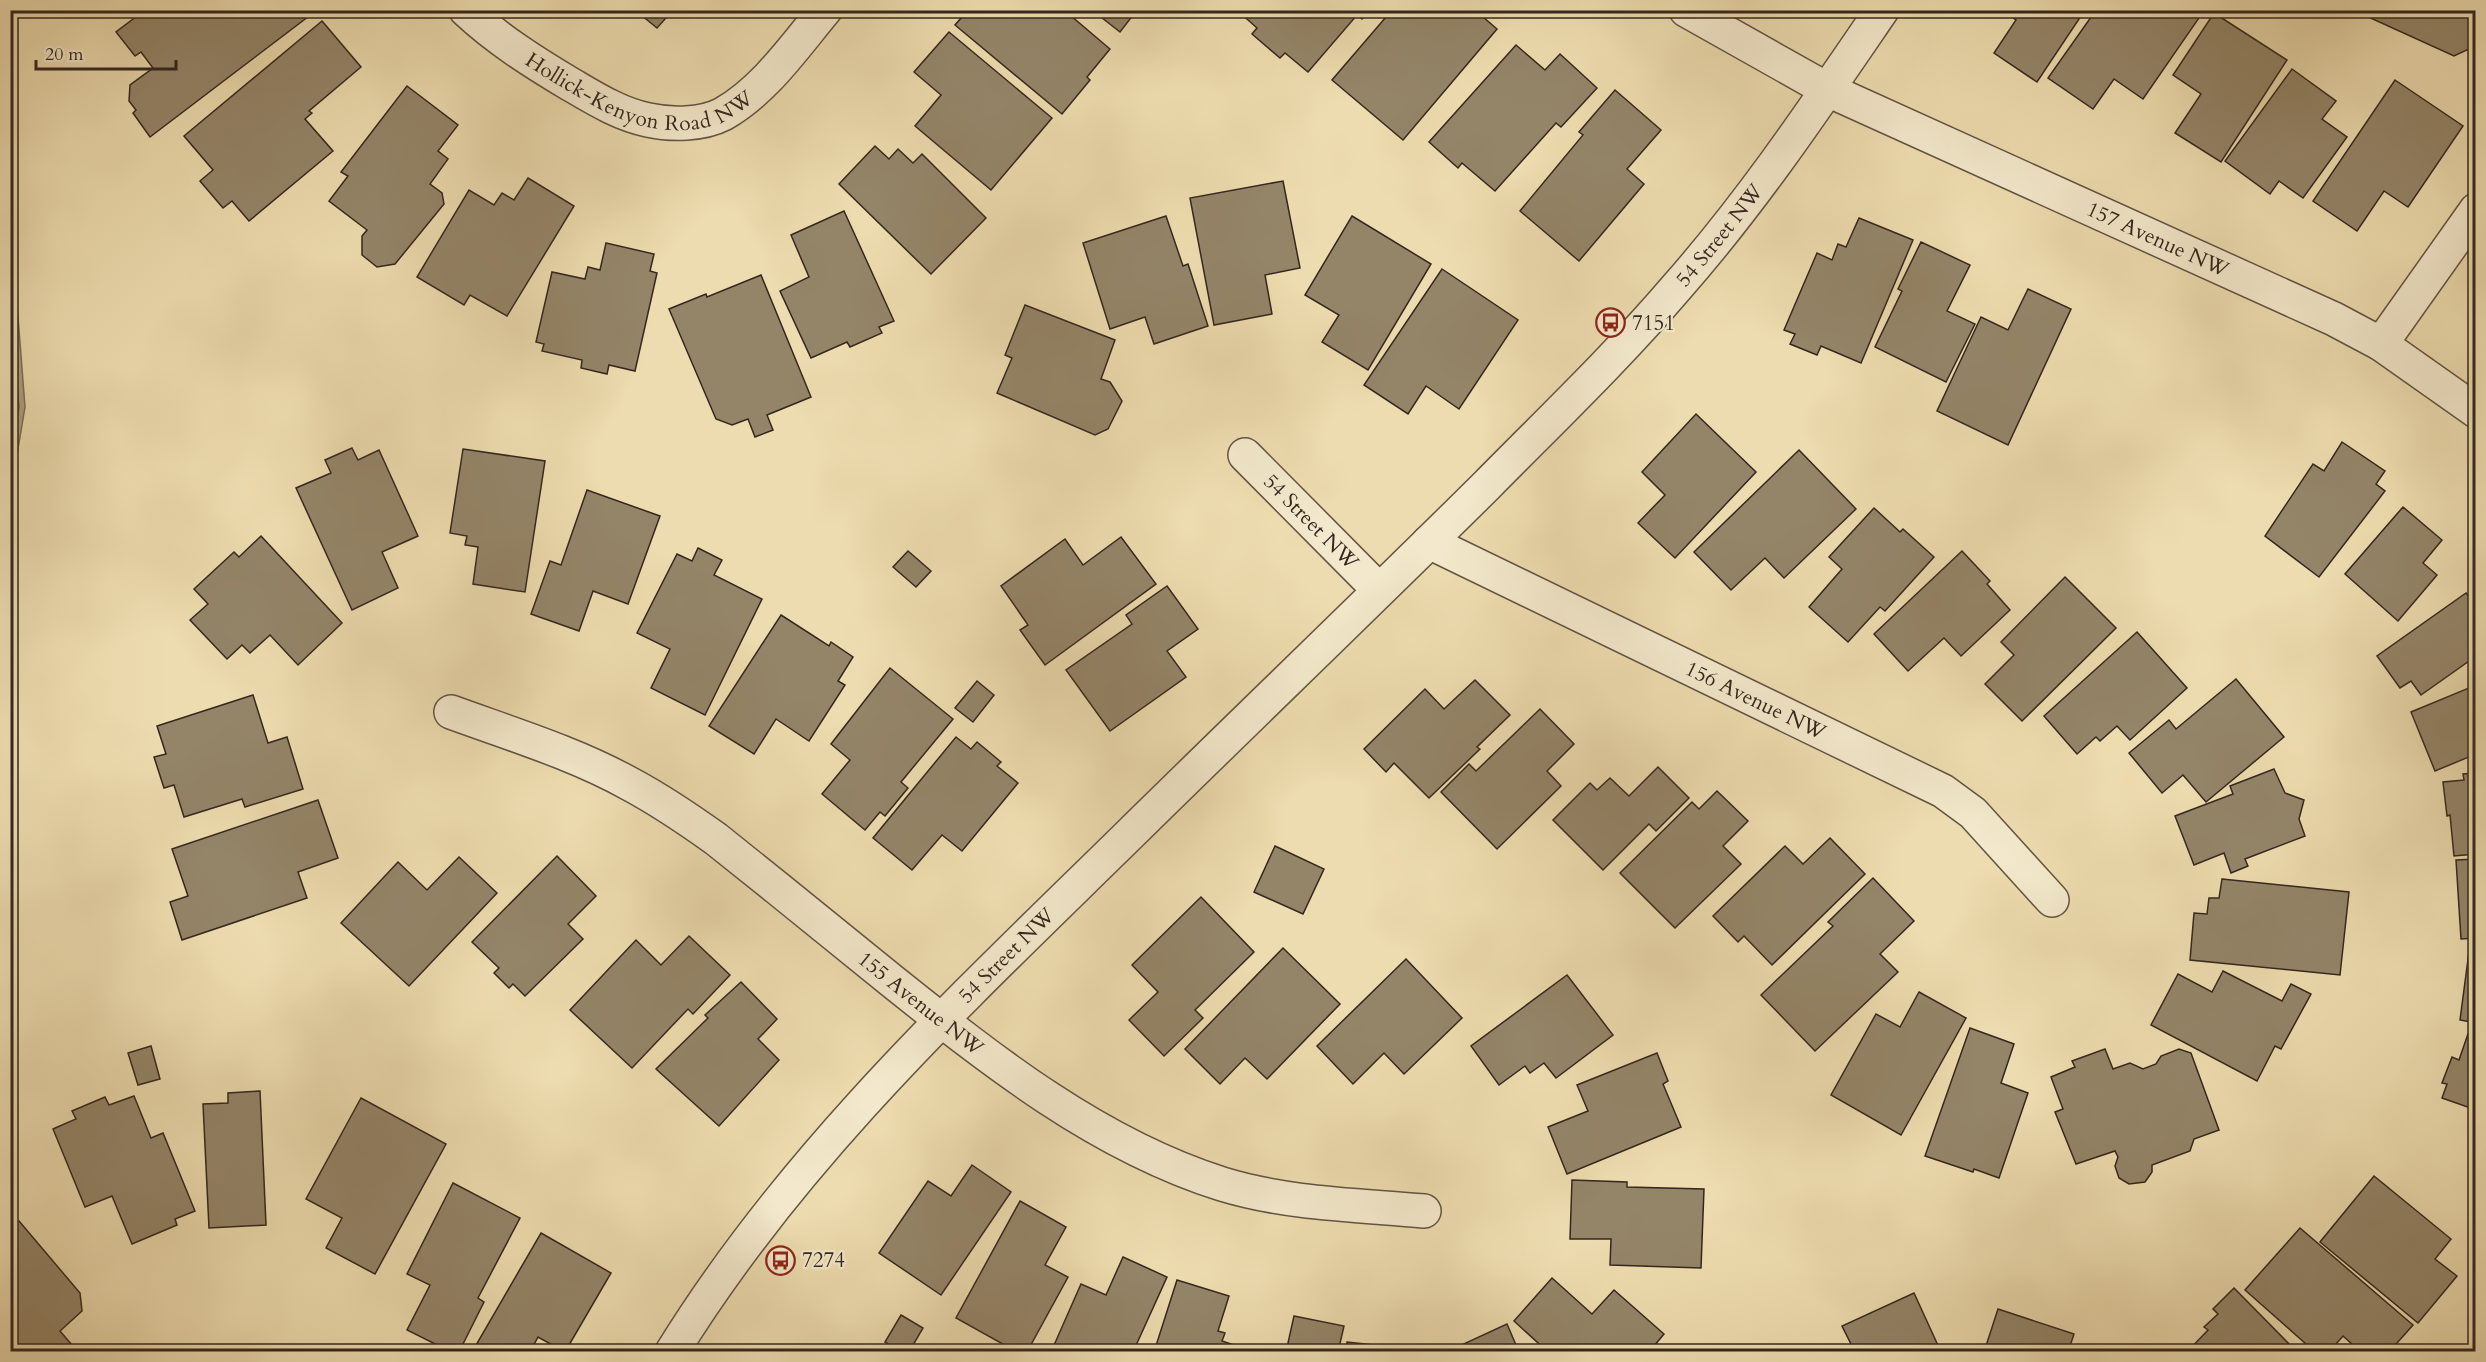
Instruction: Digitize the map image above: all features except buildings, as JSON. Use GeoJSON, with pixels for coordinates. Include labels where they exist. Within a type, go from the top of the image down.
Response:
{"type":"FeatureCollection","features":[{"type":"Feature","properties":{"kind":"street","name":"Hollick-Kenyon Road NW"},"geometry":{"type":"LineString","coordinates":[[466,10],[525,57],[609,107],[648,120],[696,123],[722,115],[747,98],[766,80],[825,10]]}},
{"type":"Feature","properties":{"kind":"street","name":"157 Avenue NW"},"geometry":{"type":"LineString","coordinates":[[1686,10],[1827,90],[2334,319],[2381,344],[2475,411]]}},
{"type":"Feature","properties":{"kind":"street","name":"54 Street NW"},"geometry":{"type":"LineString","coordinates":[[672,1352],[736,1256],[784,1195],[835,1135],[941,1020],[1429,542],[1596,375],[1680,284],[1753,192],[1882,10]]}},
{"type":"Feature","properties":{"kind":"street"},"geometry":{"type":"LineString","coordinates":[[2381,344],[2475,210]]}},
{"type":"Feature","properties":{"kind":"street","name":"54 Street NW"},"geometry":{"type":"LineString","coordinates":[[1245,455],[1379,590]]}},
{"type":"Feature","properties":{"kind":"street","name":"156 Avenue NW"},"geometry":{"type":"LineString","coordinates":[[1429,542],[1943,791],[1973,813],[1989,829],[2052,900]]}},
{"type":"Feature","properties":{"kind":"street","name":"155 Avenue NW"},"geometry":{"type":"LineString","coordinates":[[451,712],[562,752],[630,783],[678,812],[716,838],[941,1020],[1029,1086],[1124,1142],[1176,1167],[1223,1184],[1268,1196],[1424,1210]]}},
{"type":"Feature","properties":{"kind":"water"},"geometry":{"type":"Polygon","coordinates":[[[11,227],[25,407],[10,491],[11,227]]]}},
{"type":"Feature","properties":{"kind":"place","name":"7151"},"geometry":{"type":"Point","coordinates":[1611,323]}},
{"type":"Feature","properties":{"kind":"place","name":"7274"},"geometry":{"type":"Point","coordinates":[781,1260]}}]}
